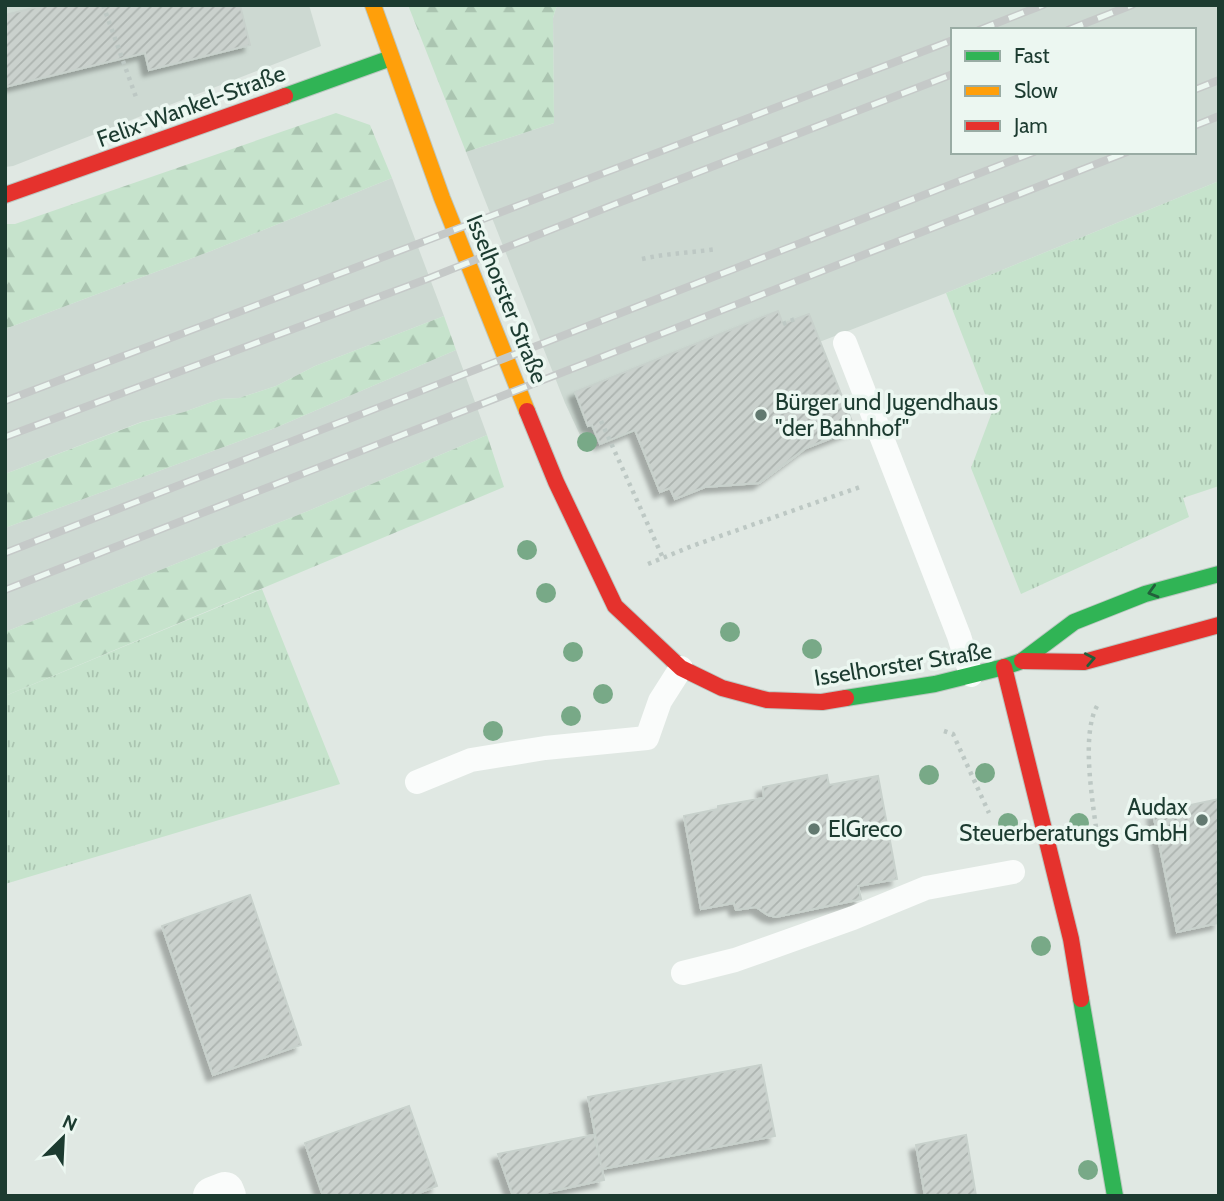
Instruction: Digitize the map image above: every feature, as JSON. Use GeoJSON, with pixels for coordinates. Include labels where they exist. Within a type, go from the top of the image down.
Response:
{"type":"FeatureCollection","features":[{"type":"Feature","properties":{"kind":"street","name":"Isselhorster Straße"},"geometry":{"type":"LineString","coordinates":[[373,5],[442,198],[551,469],[615,606],[681,668],[722,688],[767,700],[822,702],[935,684],[1004,667],[1071,939],[1115,1196]]}},
{"type":"Feature","properties":{"kind":"street","name":"Felix-Wankel-Straße"},"geometry":{"type":"LineString","coordinates":[[5,195],[391,58]]}},
{"type":"Feature","properties":{"kind":"street"},"geometry":{"type":"LineString","coordinates":[[1004,667],[1022,661],[1074,622],[1145,594],[1219,574]]}},
{"type":"Feature","properties":{"kind":"street"},"geometry":{"type":"LineString","coordinates":[[1022,661],[1084,662],[1219,625]]}},
{"type":"Feature","properties":{"kind":"street"},"geometry":{"type":"LineString","coordinates":[[212,1196],[225,1191],[227,1196]]}},
{"type":"Feature","properties":{"kind":"lane"},"geometry":{"type":"LineString","coordinates":[[845,343],[959,636],[971,676]]}},
{"type":"Feature","properties":{"kind":"lane"},"geometry":{"type":"LineString","coordinates":[[417,782],[471,760],[545,748],[647,738],[660,701],[681,668]]}},
{"type":"Feature","properties":{"kind":"lane"},"geometry":{"type":"LineString","coordinates":[[683,973],[735,960],[853,918],[926,888],[1013,872]]}},
{"type":"Feature","properties":{"kind":"path"},"geometry":{"type":"LineString","coordinates":[[103,5],[153,143]]}},
{"type":"Feature","properties":{"kind":"path"},"geometry":{"type":"LineString","coordinates":[[642,259],[716,248]]}},
{"type":"Feature","properties":{"kind":"path"},"geometry":{"type":"LineString","coordinates":[[783,324],[795,319]]}},
{"type":"Feature","properties":{"kind":"path"},"geometry":{"type":"LineString","coordinates":[[601,421],[663,558]]}},
{"type":"Feature","properties":{"kind":"path"},"geometry":{"type":"LineString","coordinates":[[603,582],[897,474]]}},
{"type":"Feature","properties":{"kind":"path"},"geometry":{"type":"LineString","coordinates":[[943,730],[953,734],[1011,862],[1013,872]]}},
{"type":"Feature","properties":{"kind":"shaded area"},"geometry":{"type":"Polygon","coordinates":[[[5,5],[309,5],[321,46],[5,167],[5,5]]]}},
{"type":"Feature","properties":{"kind":"shaded area"},"geometry":{"type":"Polygon","coordinates":[[[557,5],[1219,5],[1219,181],[946,293],[778,358],[643,429],[587,450],[565,403],[466,152],[554,123],[553,18],[557,5]]]}},
{"type":"Feature","properties":{"kind":"shaded area"},"geometry":{"type":"Polygon","coordinates":[[[392,178],[444,316],[315,366],[276,386],[141,422],[5,474],[5,329],[211,251],[392,178]]]}},
{"type":"Feature","properties":{"kind":"shaded area"},"geometry":{"type":"Polygon","coordinates":[[[456,350],[487,435],[308,511],[5,632],[5,528],[275,428],[456,350]]]}},
{"type":"Feature","properties":{"kind":"green space"},"geometry":{"type":"Polygon","coordinates":[[[408,5],[557,5],[553,18],[554,123],[466,152],[408,5]]]}},
{"type":"Feature","properties":{"kind":"green space"},"geometry":{"type":"Polygon","coordinates":[[[336,113],[370,125],[392,178],[211,251],[5,329],[5,224],[15,224],[336,113]]]}},
{"type":"Feature","properties":{"kind":"green space"},"geometry":{"type":"Polygon","coordinates":[[[1219,181],[1219,486],[1183,498],[1189,517],[1021,594],[971,468],[992,412],[946,293],[1219,181]]]}},
{"type":"Feature","properties":{"kind":"green space"},"geometry":{"type":"Polygon","coordinates":[[[444,316],[456,350],[275,428],[5,528],[5,474],[142,422],[276,386],[315,366],[444,316]]]}},
{"type":"Feature","properties":{"kind":"green space"},"geometry":{"type":"Polygon","coordinates":[[[487,435],[504,487],[5,696],[5,632],[308,511],[487,435]]]}},
{"type":"Feature","properties":{"kind":"green space"},"geometry":{"type":"Polygon","coordinates":[[[262,589],[340,784],[5,884],[5,696],[262,589]]]}},
{"type":"Feature","properties":{"kind":"building"},"geometry":{"type":"Polygon","coordinates":[[[45,5],[240,5],[250,45],[149,70],[145,53],[5,87],[5,15],[45,5]]]}},
{"type":"Feature","properties":{"kind":"building"},"geometry":{"type":"Polygon","coordinates":[[[778,311],[783,324],[809,314],[855,429],[806,448],[759,483],[705,487],[675,499],[670,488],[660,492],[635,430],[600,444],[592,425],[588,426],[575,392],[778,311]]]}},
{"type":"Feature","properties":{"kind":"building"},"geometry":{"type":"Polygon","coordinates":[[[827,775],[829,785],[878,776],[897,879],[858,886],[861,899],[776,917],[756,907],[736,910],[734,903],[701,909],[684,816],[718,809],[718,806],[764,798],[763,787],[827,775]]]}},
{"type":"Feature","properties":{"kind":"building"},"geometry":{"type":"Polygon","coordinates":[[[1219,799],[1219,923],[1177,932],[1153,813],[1219,799]]]}},
{"type":"Feature","properties":{"kind":"building"},"geometry":{"type":"Polygon","coordinates":[[[250,895],[301,1045],[213,1075],[162,926],[250,895]]]}},
{"type":"Feature","properties":{"kind":"building"},"geometry":{"type":"Polygon","coordinates":[[[761,1065],[775,1136],[602,1169],[604,1180],[530,1196],[513,1196],[498,1154],[594,1135],[601,1165],[588,1097],[761,1065]]]}},
{"type":"Feature","properties":{"kind":"building"},"geometry":{"type":"Polygon","coordinates":[[[409,1106],[437,1186],[411,1196],[323,1196],[305,1143],[409,1106]]]}},
{"type":"Feature","properties":{"kind":"building"},"geometry":{"type":"Polygon","coordinates":[[[966,1135],[976,1196],[925,1196],[916,1145],[966,1135]]]}},
{"type":"Feature","properties":{"kind":"railway"},"geometry":{"type":"LineString","coordinates":[[984,28],[1043,5]]}},
{"type":"Feature","properties":{"kind":"railway"},"geometry":{"type":"LineString","coordinates":[[1073,28],[1132,5]]}},
{"type":"Feature","properties":{"kind":"railway"},"geometry":{"type":"LineString","coordinates":[[5,401],[951,41]]}},
{"type":"Feature","properties":{"kind":"railway"},"geometry":{"type":"LineString","coordinates":[[5,437],[427,279],[951,75]]}},
{"type":"Feature","properties":{"kind":"railway"},"geometry":{"type":"LineString","coordinates":[[1196,89],[1219,80]]}},
{"type":"Feature","properties":{"kind":"railway"},"geometry":{"type":"LineString","coordinates":[[1196,125],[1219,116]]}},
{"type":"Feature","properties":{"kind":"railway"},"geometry":{"type":"LineString","coordinates":[[5,553],[1029,154]]}},
{"type":"Feature","properties":{"kind":"railway"},"geometry":{"type":"LineString","coordinates":[[5,590],[1122,154]]}},
{"type":"Feature","properties":{"kind":"traffic: fast"},"geometry":{"type":"LineString","coordinates":[[285,96],[391,58]]}},
{"type":"Feature","properties":{"kind":"traffic: fast"},"geometry":{"type":"LineString","coordinates":[[846,698],[935,684],[1004,667],[1022,661],[1074,622],[1145,594],[1219,574]]}},
{"type":"Feature","properties":{"kind":"traffic: fast"},"geometry":{"type":"LineString","coordinates":[[1081,999],[1115,1196]]}},
{"type":"Feature","properties":{"kind":"traffic: slow"},"geometry":{"type":"LineString","coordinates":[[373,5],[442,198],[527,411]]}},
{"type":"Feature","properties":{"kind":"traffic: jam"},"geometry":{"type":"LineString","coordinates":[[5,195],[285,96]]}},
{"type":"Feature","properties":{"kind":"traffic: jam"},"geometry":{"type":"LineString","coordinates":[[527,411],[556,482],[615,606],[681,668],[722,688],[767,700],[822,702],[846,698]]}},
{"type":"Feature","properties":{"kind":"traffic: jam"},"geometry":{"type":"LineString","coordinates":[[1022,661],[1084,662],[1219,625]]}},
{"type":"Feature","properties":{"kind":"traffic: jam"},"geometry":{"type":"LineString","coordinates":[[1004,667],[1071,939],[1081,999]]}},
{"type":"Feature","properties":{"kind":"place","name":"Bürger und Jugendhaus \"der Bahnhof\""},"geometry":{"type":"Point","coordinates":[761,415]}},
{"type":"Feature","properties":{"kind":"place","name":"Audax Steuerberatungs GmbH"},"geometry":{"type":"Point","coordinates":[1202,820]}},
{"type":"Feature","properties":{"kind":"place","name":"ElGreco"},"geometry":{"type":"Point","coordinates":[814,829]}}]}
